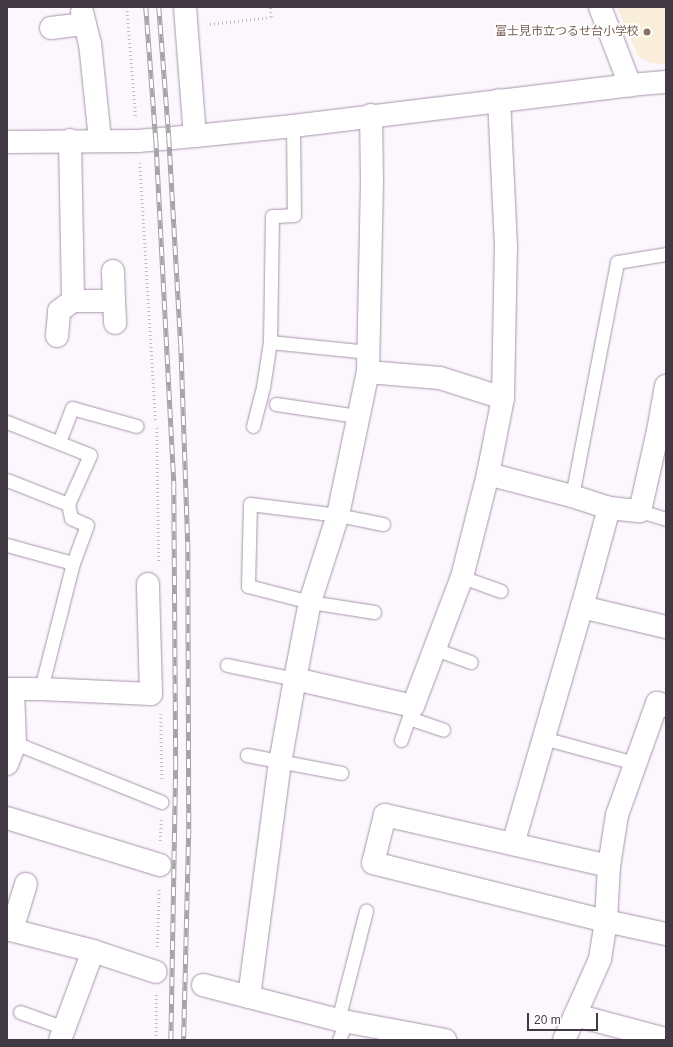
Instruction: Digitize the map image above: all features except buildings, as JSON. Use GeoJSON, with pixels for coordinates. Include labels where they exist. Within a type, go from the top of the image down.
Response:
{"type":"FeatureCollection","features":[{"type":"Feature","properties":{"kind":"street"},"geometry":{"type":"LineString","coordinates":[[600,7],[630,85]]}},
{"type":"Feature","properties":{"kind":"street"},"geometry":{"type":"LineString","coordinates":[[186,17],[195,136]]}},
{"type":"Feature","properties":{"kind":"street"},"geometry":{"type":"LineString","coordinates":[[51,28],[84,18],[90,43],[100,140]]}},
{"type":"Feature","properties":{"kind":"street"},"geometry":{"type":"LineString","coordinates":[[7,142],[138,140],[195,136],[293,126],[371,115],[666,82]]}},
{"type":"Feature","properties":{"kind":"street"},"geometry":{"type":"LineString","coordinates":[[295,680],[411,712],[462,577],[488,474],[503,398],[506,246],[499,100]]}},
{"type":"Feature","properties":{"kind":"street"},"geometry":{"type":"LineString","coordinates":[[249,997],[280,763],[295,680],[310,602],[338,515],[368,362],[372,183],[371,115]]}},
{"type":"Feature","properties":{"kind":"street"},"geometry":{"type":"LineString","coordinates":[[70,140],[73,300]]}},
{"type":"Feature","properties":{"kind":"street"},"geometry":{"type":"LineString","coordinates":[[113,271],[115,323]]}},
{"type":"Feature","properties":{"kind":"street"},"geometry":{"type":"LineString","coordinates":[[57,336],[59,311],[73,300],[114,301]]}},
{"type":"Feature","properties":{"kind":"street"},"geometry":{"type":"LineString","coordinates":[[368,362],[440,378],[503,398]]}},
{"type":"Feature","properties":{"kind":"street"},"geometry":{"type":"LineString","coordinates":[[488,474],[572,496],[608,508],[640,511],[658,431],[666,386]]}},
{"type":"Feature","properties":{"kind":"street"},"geometry":{"type":"LineString","coordinates":[[513,844],[582,607],[608,508]]}},
{"type":"Feature","properties":{"kind":"street"},"geometry":{"type":"LineString","coordinates":[[7,764],[16,743],[10,690],[41,689],[151,694],[153,576]]}},
{"type":"Feature","properties":{"kind":"street"},"geometry":{"type":"LineString","coordinates":[[582,607],[666,627]]}},
{"type":"Feature","properties":{"kind":"street"},"geometry":{"type":"LineString","coordinates":[[564,1040],[600,959],[606,921],[608,866],[617,815],[657,703],[666,706]]}},
{"type":"Feature","properties":{"kind":"street"},"geometry":{"type":"LineString","coordinates":[[608,866],[385,815],[373,863],[606,921],[666,934]]}},
{"type":"Feature","properties":{"kind":"street"},"geometry":{"type":"LineString","coordinates":[[7,818],[160,865]]}},
{"type":"Feature","properties":{"kind":"street"},"geometry":{"type":"LineString","coordinates":[[26,884],[9,930],[93,951],[156,972]]}},
{"type":"Feature","properties":{"kind":"street"},"geometry":{"type":"LineString","coordinates":[[63,1034],[93,951]]}},
{"type":"Feature","properties":{"kind":"street"},"geometry":{"type":"LineString","coordinates":[[203,985],[249,997],[341,1027],[390,1036],[445,1040]]}},
{"type":"Feature","properties":{"kind":"street"},"geometry":{"type":"LineString","coordinates":[[575,1015],[666,1038]]}},
{"type":"Feature","properties":{"kind":"lane"},"geometry":{"type":"LineString","coordinates":[[253,426],[263,387],[270,342],[272,216],[294,215],[293,126]]}},
{"type":"Feature","properties":{"kind":"lane"},"geometry":{"type":"LineString","coordinates":[[572,496],[617,262],[666,254]]}},
{"type":"Feature","properties":{"kind":"lane"},"geometry":{"type":"LineString","coordinates":[[270,342],[368,362]]}},
{"type":"Feature","properties":{"kind":"lane"},"geometry":{"type":"LineString","coordinates":[[276,404],[357,416]]}},
{"type":"Feature","properties":{"kind":"lane"},"geometry":{"type":"LineString","coordinates":[[58,442],[72,408],[137,426]]}},
{"type":"Feature","properties":{"kind":"lane"},"geometry":{"type":"LineString","coordinates":[[7,422],[90,455],[68,504],[71,518],[87,525],[73,563],[41,689]]}},
{"type":"Feature","properties":{"kind":"lane"},"geometry":{"type":"LineString","coordinates":[[7,480],[68,504]]}},
{"type":"Feature","properties":{"kind":"lane"},"geometry":{"type":"LineString","coordinates":[[374,612],[310,602],[248,586],[250,504],[338,515],[383,524]]}},
{"type":"Feature","properties":{"kind":"lane"},"geometry":{"type":"LineString","coordinates":[[640,511],[666,519]]}},
{"type":"Feature","properties":{"kind":"lane"},"geometry":{"type":"LineString","coordinates":[[7,545],[73,563]]}},
{"type":"Feature","properties":{"kind":"lane"},"geometry":{"type":"LineString","coordinates":[[462,577],[501,591]]}},
{"type":"Feature","properties":{"kind":"lane"},"geometry":{"type":"LineString","coordinates":[[435,649],[471,662]]}},
{"type":"Feature","properties":{"kind":"lane"},"geometry":{"type":"LineString","coordinates":[[227,665],[295,680]]}},
{"type":"Feature","properties":{"kind":"lane"},"geometry":{"type":"LineString","coordinates":[[401,740],[411,712],[443,730]]}},
{"type":"Feature","properties":{"kind":"lane"},"geometry":{"type":"LineString","coordinates":[[543,738],[635,763]]}},
{"type":"Feature","properties":{"kind":"lane"},"geometry":{"type":"LineString","coordinates":[[16,743],[162,802]]}},
{"type":"Feature","properties":{"kind":"lane"},"geometry":{"type":"LineString","coordinates":[[247,755],[280,763],[341,773]]}},
{"type":"Feature","properties":{"kind":"lane"},"geometry":{"type":"LineString","coordinates":[[341,1027],[366,911]]}},
{"type":"Feature","properties":{"kind":"lane"},"geometry":{"type":"LineString","coordinates":[[20,1012],[63,1034]]}},
{"type":"Feature","properties":{"kind":"path"},"geometry":{"type":"LineString","coordinates":[[127,7],[138,140],[157,433],[153,576]]}},
{"type":"Feature","properties":{"kind":"path"},"geometry":{"type":"LineString","coordinates":[[186,17],[271,17],[270,7]]}},
{"type":"Feature","properties":{"kind":"shaded area","name":"富士見市立つるせ台小学校"},"geometry":{"type":"Polygon","coordinates":[[[617,7],[666,7],[666,64],[651,63],[638,56],[617,7]]]}},
{"type":"Feature","properties":{"kind":"railway"},"geometry":{"type":"LineString","coordinates":[[146,7],[156,139],[174,486],[176,761],[171,1040]]}},
{"type":"Feature","properties":{"kind":"railway"},"geometry":{"type":"LineString","coordinates":[[159,7],[169,138],[181,344],[188,543],[189,829],[184,1040]]}},
{"type":"Feature","properties":{"kind":"place","name":"富士見市立つるせ台小学校"},"geometry":{"type":"Point","coordinates":[647,32]}}]}
